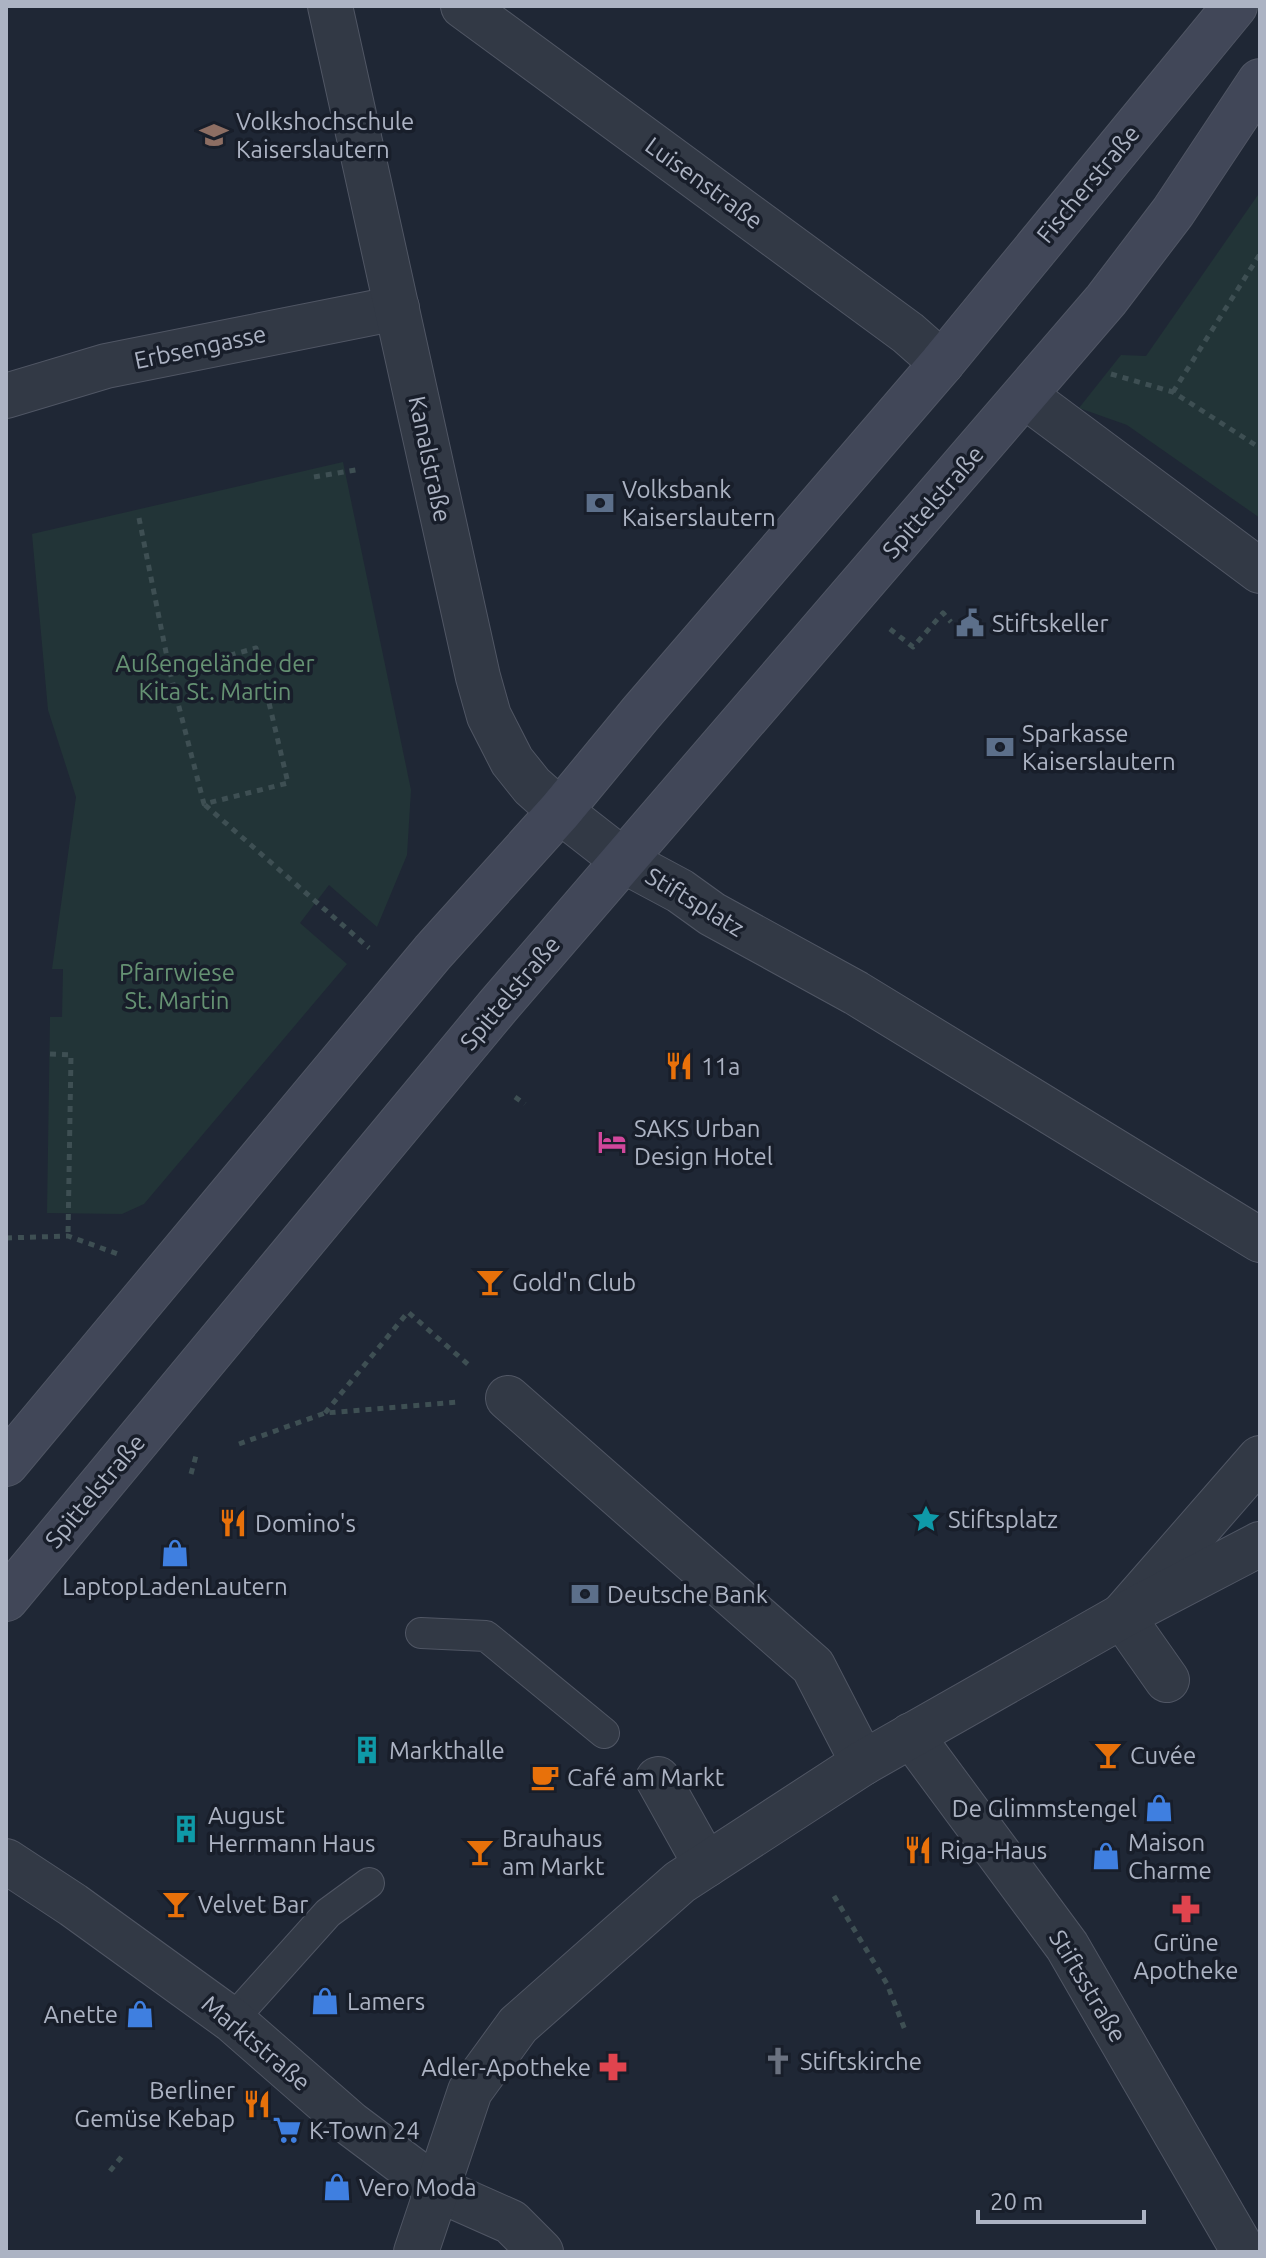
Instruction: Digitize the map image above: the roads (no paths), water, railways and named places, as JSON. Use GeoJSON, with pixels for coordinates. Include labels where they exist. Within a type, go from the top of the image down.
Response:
{"type":"FeatureCollection","features":[{"type":"Feature","properties":{"kind":"main road","name":"Fischerstraße"},"geometry":{"type":"LineString","coordinates":[[942,363],[1235,6]]}},
{"type":"Feature","properties":{"kind":"main road"},"geometry":{"type":"LineString","coordinates":[[1025,396],[1106,300],[1173,212],[1260,81]]}},
{"type":"Feature","properties":{"kind":"main road"},"geometry":{"type":"LineString","coordinates":[[6,1464],[433,952],[560,811],[942,363]]}},
{"type":"Feature","properties":{"kind":"main road","name":"Spittelstraße"},"geometry":{"type":"LineString","coordinates":[[6,1599],[498,1006],[1025,396]]}},
{"type":"Feature","properties":{"kind":"street","name":"Kanalstraße"},"geometry":{"type":"LineString","coordinates":[[330,6],[489,716],[512,761],[532,786],[624,861]]}},
{"type":"Feature","properties":{"kind":"street","name":"Luisenstraße"},"geometry":{"type":"LineString","coordinates":[[463,6],[908,333],[942,363]]}},
{"type":"Feature","properties":{"kind":"street","name":"Erbsengasse"},"geometry":{"type":"LineString","coordinates":[[6,396],[106,366],[397,308]]}},
{"type":"Feature","properties":{"kind":"street"},"geometry":{"type":"LineString","coordinates":[[1025,396],[1260,571]]}},
{"type":"Feature","properties":{"kind":"street","name":"Stiftsplatz"},"geometry":{"type":"LineString","coordinates":[[624,861],[680,891],[712,914],[856,993],[1260,1240]]}},
{"type":"Feature","properties":{"kind":"street"},"geometry":{"type":"LineString","coordinates":[[508,1398],[813,1666],[863,1763]]}},
{"type":"Feature","properties":{"kind":"street"},"geometry":{"type":"LineString","coordinates":[[1122,1616],[1260,1458]]}},
{"type":"Feature","properties":{"kind":"street"},"geometry":{"type":"LineString","coordinates":[[416,2252],[470,2091],[518,2025],[680,1882],[911,1735],[1122,1616],[1260,1544]]}},
{"type":"Feature","properties":{"kind":"street"},"geometry":{"type":"LineString","coordinates":[[1122,1616],[1167,1680]]}},
{"type":"Feature","properties":{"kind":"street","name":"Stiftsstraße"},"geometry":{"type":"LineString","coordinates":[[911,1735],[1067,1946],[1244,2252]]}},
{"type":"Feature","properties":{"kind":"street"},"geometry":{"type":"LineString","coordinates":[[658,1779],[706,1865]]}},
{"type":"Feature","properties":{"kind":"street","name":"Marktstraße"},"geometry":{"type":"LineString","coordinates":[[6,1861],[73,1905],[232,2020],[351,2124],[439,2190],[511,2222],[541,2252]]}},
{"type":"Feature","properties":{"kind":"lane"},"geometry":{"type":"LineString","coordinates":[[421,1633],[486,1636],[604,1733]]}},
{"type":"Feature","properties":{"kind":"lane"},"geometry":{"type":"LineString","coordinates":[[232,2020],[328,1913],[369,1883]]}},
{"type":"Feature","properties":{"kind":"place","name":"Volkshochschule Kaiserslautern"},"geometry":{"type":"Point","coordinates":[214,135]}},
{"type":"Feature","properties":{"kind":"place","name":"Volksbank Kaiserslautern"},"geometry":{"type":"Point","coordinates":[600,503]}},
{"type":"Feature","properties":{"kind":"place","name":"Stiftskeller"},"geometry":{"type":"Point","coordinates":[970,623]}},
{"type":"Feature","properties":{"kind":"place","name":"Sparkasse Kaiserslautern"},"geometry":{"type":"Point","coordinates":[1000,747]}},
{"type":"Feature","properties":{"kind":"place","name":"11a"},"geometry":{"type":"Point","coordinates":[679,1066]}},
{"type":"Feature","properties":{"kind":"place","name":"SAKS Urban Design Hotel"},"geometry":{"type":"Point","coordinates":[612,1142]}},
{"type":"Feature","properties":{"kind":"place","name":"Gold'n Club"},"geometry":{"type":"Point","coordinates":[490,1282]}},
{"type":"Feature","properties":{"kind":"place","name":"Stiftsplatz"},"geometry":{"type":"Point","coordinates":[926,1519]}},
{"type":"Feature","properties":{"kind":"place","name":"Domino's"},"geometry":{"type":"Point","coordinates":[233,1523]}},
{"type":"Feature","properties":{"kind":"place","name":"LaptopLadenLautern"},"geometry":{"type":"Point","coordinates":[175,1553]}},
{"type":"Feature","properties":{"kind":"place","name":"Deutsche Bank"},"geometry":{"type":"Point","coordinates":[585,1594]}},
{"type":"Feature","properties":{"kind":"place","name":"Markthalle"},"geometry":{"type":"Point","coordinates":[367,1750]}},
{"type":"Feature","properties":{"kind":"place","name":"Cuvée"},"geometry":{"type":"Point","coordinates":[1108,1755]}},
{"type":"Feature","properties":{"kind":"place","name":"Café am Markt"},"geometry":{"type":"Point","coordinates":[545,1777]}},
{"type":"Feature","properties":{"kind":"place","name":"De Glimmstengel"},"geometry":{"type":"Point","coordinates":[1159,1808]}},
{"type":"Feature","properties":{"kind":"place","name":"August Herrmann Haus"},"geometry":{"type":"Point","coordinates":[186,1829]}},
{"type":"Feature","properties":{"kind":"place","name":"Riga-Haus"},"geometry":{"type":"Point","coordinates":[918,1850]}},
{"type":"Feature","properties":{"kind":"place","name":"Brauhaus am Markt"},"geometry":{"type":"Point","coordinates":[480,1852]}},
{"type":"Feature","properties":{"kind":"place","name":"Maison Charme"},"geometry":{"type":"Point","coordinates":[1106,1856]}},
{"type":"Feature","properties":{"kind":"place","name":"Velvet Bar"},"geometry":{"type":"Point","coordinates":[176,1904]}},
{"type":"Feature","properties":{"kind":"place","name":"Grüne Apotheke"},"geometry":{"type":"Point","coordinates":[1186,1909]}},
{"type":"Feature","properties":{"kind":"place","name":"Lamers"},"geometry":{"type":"Point","coordinates":[325,2001]}},
{"type":"Feature","properties":{"kind":"place","name":"Anette"},"geometry":{"type":"Point","coordinates":[140,2014]}},
{"type":"Feature","properties":{"kind":"place","name":"Stiftskirche"},"geometry":{"type":"Point","coordinates":[778,2061]}},
{"type":"Feature","properties":{"kind":"place","name":"Adler-Apotheke"},"geometry":{"type":"Point","coordinates":[613,2067]}},
{"type":"Feature","properties":{"kind":"place","name":"Berliner Gemüse Kebap"},"geometry":{"type":"Point","coordinates":[257,2104]}},
{"type":"Feature","properties":{"kind":"place","name":"K-Town 24"},"geometry":{"type":"Point","coordinates":[287,2130]}},
{"type":"Feature","properties":{"kind":"place","name":"Vero Moda"},"geometry":{"type":"Point","coordinates":[337,2187]}},
{"type":"Feature","properties":{"kind":"park label","name":"Außengelände der Kita St. Martin"},"geometry":{"type":"Point","coordinates":[215,677]}},
{"type":"Feature","properties":{"kind":"park label","name":"Pfarrwiese St. Martin"},"geometry":{"type":"Point","coordinates":[177,986]}}]}
